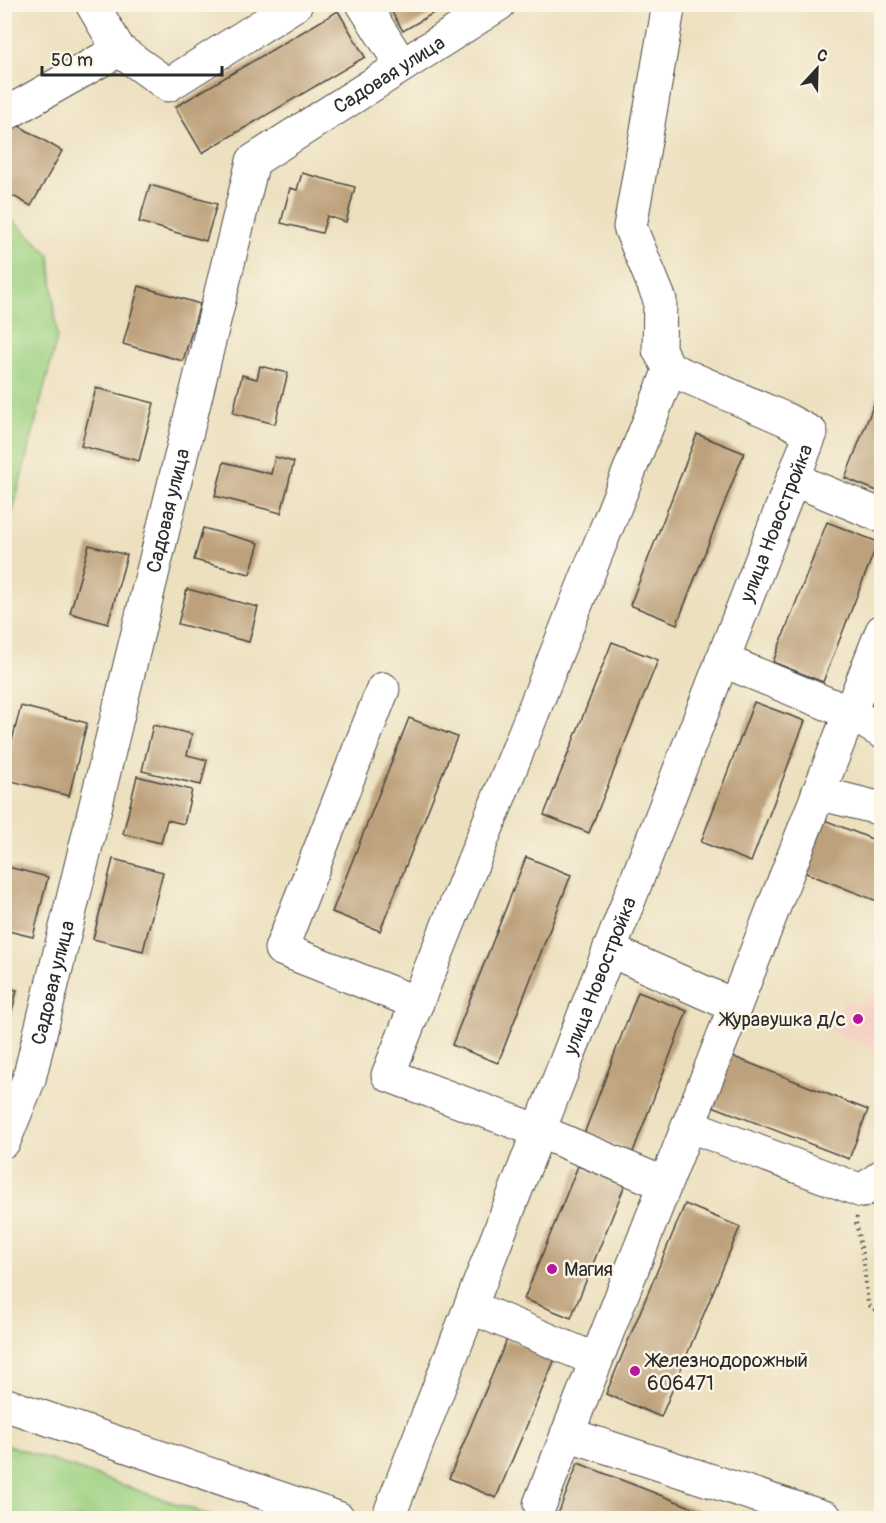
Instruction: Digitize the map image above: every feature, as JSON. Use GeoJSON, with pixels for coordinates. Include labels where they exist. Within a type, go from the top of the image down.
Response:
{"type":"FeatureCollection","features":[{"type":"Feature","properties":{"kind":"street"},"geometry":{"type":"LineString","coordinates":[[92,4],[119,50],[168,85],[296,4]]}},
{"type":"Feature","properties":{"kind":"street"},"geometry":{"type":"LineString","coordinates":[[363,4],[402,66]]}},
{"type":"Feature","properties":{"kind":"street","name":"Садовая улица"},"geometry":{"type":"LineString","coordinates":[[4,1141],[29,1079],[253,161],[499,4]]}},
{"type":"Feature","properties":{"kind":"street"},"geometry":{"type":"LineString","coordinates":[[665,1184],[539,1131],[388,1075],[670,369],[659,350],[660,300],[630,228],[669,4]]}},
{"type":"Feature","properties":{"kind":"street"},"geometry":{"type":"LineString","coordinates":[[4,115],[119,50]]}},
{"type":"Feature","properties":{"kind":"street","name":"улица Новостройка"},"geometry":{"type":"LineString","coordinates":[[388,1518],[811,433],[785,419],[670,369]]}},
{"type":"Feature","properties":{"kind":"street"},"geometry":{"type":"LineString","coordinates":[[793,479],[882,516]]}},
{"type":"Feature","properties":{"kind":"street"},"geometry":{"type":"LineString","coordinates":[[540,1504],[882,631]]}},
{"type":"Feature","properties":{"kind":"street"},"geometry":{"type":"LineString","coordinates":[[722,660],[849,713],[882,732]]}},
{"type":"Feature","properties":{"kind":"street"},"geometry":{"type":"LineString","coordinates":[[383,689],[281,949],[417,1003]]}},
{"type":"Feature","properties":{"kind":"street"},"geometry":{"type":"LineString","coordinates":[[818,793],[882,809]]}},
{"type":"Feature","properties":{"kind":"street"},"geometry":{"type":"LineString","coordinates":[[609,950],[735,1006]]}},
{"type":"Feature","properties":{"kind":"street"},"geometry":{"type":"LineString","coordinates":[[688,1125],[872,1184]]}},
{"type":"Feature","properties":{"kind":"street"},"geometry":{"type":"LineString","coordinates":[[471,1306],[596,1360]]}},
{"type":"Feature","properties":{"kind":"street"},"geometry":{"type":"LineString","coordinates":[[4,1404],[338,1518]]}},
{"type":"Feature","properties":{"kind":"street"},"geometry":{"type":"LineString","coordinates":[[567,1434],[808,1516]]}},
{"type":"Feature","properties":{"kind":"path"},"geometry":{"type":"LineString","coordinates":[[872,1184],[856,1222],[863,1257],[868,1304],[882,1317]]}},
{"type":"Feature","properties":{"kind":"shaded area","name":"Журавушка д/с"},"geometry":{"type":"Polygon","coordinates":[[[868,990],[881,995],[881,1052],[830,1031],[843,999],[861,1006],[868,990]]]}},
{"type":"Feature","properties":{"kind":"green space"},"geometry":{"type":"Polygon","coordinates":[[[5,213],[50,255],[57,338],[5,542],[5,213]]]}},
{"type":"Feature","properties":{"kind":"green space"},"geometry":{"type":"Polygon","coordinates":[[[5,1444],[217,1518],[5,1518],[5,1444]]]}},
{"type":"Feature","properties":{"kind":"building"},"geometry":{"type":"Polygon","coordinates":[[[387,4],[449,4],[403,31],[387,4]]]}},
{"type":"Feature","properties":{"kind":"building"},"geometry":{"type":"Polygon","coordinates":[[[338,11],[365,57],[202,153],[175,107],[338,11]]]}},
{"type":"Feature","properties":{"kind":"building"},"geometry":{"type":"Polygon","coordinates":[[[9,120],[62,151],[31,206],[4,191],[4,129],[9,120]]]}},
{"type":"Feature","properties":{"kind":"building"},"geometry":{"type":"Polygon","coordinates":[[[302,173],[355,187],[346,222],[327,216],[322,233],[281,223],[290,188],[297,190],[302,173]]]}},
{"type":"Feature","properties":{"kind":"building"},"geometry":{"type":"Polygon","coordinates":[[[150,185],[217,204],[206,241],[139,222],[150,185]]]}},
{"type":"Feature","properties":{"kind":"building"},"geometry":{"type":"Polygon","coordinates":[[[139,286],[200,304],[183,361],[123,344],[139,286]]]}},
{"type":"Feature","properties":{"kind":"building"},"geometry":{"type":"Polygon","coordinates":[[[260,366],[288,373],[275,424],[233,413],[242,375],[257,379],[260,366]]]}},
{"type":"Feature","properties":{"kind":"building"},"geometry":{"type":"Polygon","coordinates":[[[882,386],[882,493],[845,478],[882,386]]]}},
{"type":"Feature","properties":{"kind":"building"},"geometry":{"type":"Polygon","coordinates":[[[96,388],[154,403],[139,461],[81,446],[96,388]]]}},
{"type":"Feature","properties":{"kind":"building"},"geometry":{"type":"Polygon","coordinates":[[[697,434],[744,453],[677,624],[630,605],[697,434]]]}},
{"type":"Feature","properties":{"kind":"building"},"geometry":{"type":"Polygon","coordinates":[[[275,457],[294,462],[281,513],[215,496],[224,462],[271,474],[275,457]]]}},
{"type":"Feature","properties":{"kind":"building"},"geometry":{"type":"Polygon","coordinates":[[[827,522],[878,542],[823,682],[773,662],[827,522]]]}},
{"type":"Feature","properties":{"kind":"building"},"geometry":{"type":"Polygon","coordinates":[[[203,528],[259,543],[250,574],[194,560],[203,528]]]}},
{"type":"Feature","properties":{"kind":"building"},"geometry":{"type":"Polygon","coordinates":[[[89,545],[127,555],[108,624],[70,613],[89,545]]]}},
{"type":"Feature","properties":{"kind":"building"},"geometry":{"type":"Polygon","coordinates":[[[187,589],[258,607],[249,642],[178,624],[187,589]]]}},
{"type":"Feature","properties":{"kind":"building"},"geometry":{"type":"Polygon","coordinates":[[[612,642],[658,660],[589,833],[544,815],[612,642]]]}},
{"type":"Feature","properties":{"kind":"building"},"geometry":{"type":"Polygon","coordinates":[[[882,683],[882,708],[873,705],[882,683]]]}},
{"type":"Feature","properties":{"kind":"building"},"geometry":{"type":"Polygon","coordinates":[[[754,702],[805,721],[751,862],[701,842],[754,702]]]}},
{"type":"Feature","properties":{"kind":"building"},"geometry":{"type":"Polygon","coordinates":[[[21,706],[87,723],[69,796],[4,779],[4,771],[21,706]]]}},
{"type":"Feature","properties":{"kind":"building"},"geometry":{"type":"Polygon","coordinates":[[[409,718],[457,737],[380,931],[332,912],[409,718]]]}},
{"type":"Feature","properties":{"kind":"building"},"geometry":{"type":"Polygon","coordinates":[[[153,725],[192,734],[187,755],[207,760],[201,785],[142,771],[153,725]]]}},
{"type":"Feature","properties":{"kind":"building"},"geometry":{"type":"Polygon","coordinates":[[[137,776],[192,790],[184,824],[167,820],[161,843],[123,834],[137,776]]]}},
{"type":"Feature","properties":{"kind":"building"},"geometry":{"type":"Polygon","coordinates":[[[822,819],[882,843],[882,903],[801,871],[822,819]]]}},
{"type":"Feature","properties":{"kind":"building"},"geometry":{"type":"Polygon","coordinates":[[[526,857],[571,875],[498,1063],[452,1045],[526,857]]]}},
{"type":"Feature","properties":{"kind":"building"},"geometry":{"type":"Polygon","coordinates":[[[113,859],[163,872],[143,951],[93,939],[113,859]]]}},
{"type":"Feature","properties":{"kind":"building"},"geometry":{"type":"Polygon","coordinates":[[[8,867],[48,877],[33,937],[4,930],[4,879],[8,867]]]}},
{"type":"Feature","properties":{"kind":"building"},"geometry":{"type":"Polygon","coordinates":[[[4,987],[17,990],[5,1041],[4,1041],[4,987]]]}},
{"type":"Feature","properties":{"kind":"building"},"geometry":{"type":"Polygon","coordinates":[[[638,992],[687,1011],[633,1152],[584,1134],[638,992]]]}},
{"type":"Feature","properties":{"kind":"building"},"geometry":{"type":"Polygon","coordinates":[[[729,1055],[868,1110],[849,1159],[710,1105],[729,1055]]]}},
{"type":"Feature","properties":{"kind":"building"},"geometry":{"type":"Polygon","coordinates":[[[578,1166],[625,1185],[571,1318],[524,1299],[578,1166]]]}},
{"type":"Feature","properties":{"kind":"building"},"geometry":{"type":"Polygon","coordinates":[[[685,1204],[740,1227],[661,1417],[606,1394],[685,1204]]]}},
{"type":"Feature","properties":{"kind":"building"},"geometry":{"type":"Polygon","coordinates":[[[507,1339],[555,1359],[496,1498],[449,1478],[507,1339]]]}},
{"type":"Feature","properties":{"kind":"building"},"geometry":{"type":"Polygon","coordinates":[[[578,1463],[719,1518],[568,1518],[558,1514],[578,1463]]]}},
{"type":"Feature","properties":{"kind":"place","name":"Журавушка д/с"},"geometry":{"type":"Point","coordinates":[858,1019]}},
{"type":"Feature","properties":{"kind":"place","name":"Магия"},"geometry":{"type":"Point","coordinates":[552,1269]}},
{"type":"Feature","properties":{"kind":"place","name":"Железнодорожный 606471"},"geometry":{"type":"Point","coordinates":[635,1371]}}]}
